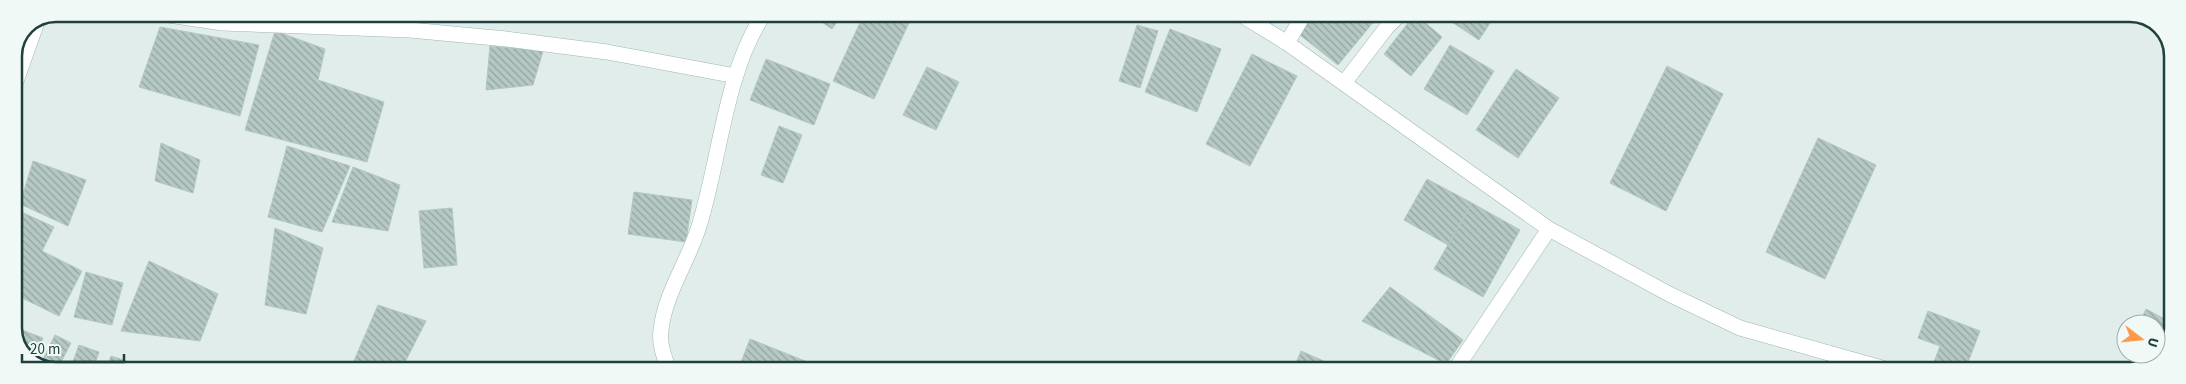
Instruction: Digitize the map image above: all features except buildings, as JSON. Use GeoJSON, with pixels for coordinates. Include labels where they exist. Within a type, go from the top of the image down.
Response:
{"type":"FeatureCollection","features":[{"type":"Feature","properties":{"kind":"street"},"geometry":{"type":"LineString","coordinates":[[217,23],[410,30],[506,39],[607,52],[694,66],[736,76]]}},
{"type":"Feature","properties":{"kind":"street"},"geometry":{"type":"LineString","coordinates":[[666,361],[661,349],[661,329],[669,301],[700,225],[736,76],[750,34],[758,23]]}},
{"type":"Feature","properties":{"kind":"street"},"geometry":{"type":"LineString","coordinates":[[1255,23],[1287,43],[1549,229],[1669,294],[1740,328],[1859,362]]}},
{"type":"Feature","properties":{"kind":"street"},"geometry":{"type":"LineString","coordinates":[[1287,43],[1299,23]]}},
{"type":"Feature","properties":{"kind":"street"},"geometry":{"type":"LineString","coordinates":[[1344,83],[1391,23]]}},
{"type":"Feature","properties":{"kind":"street"},"geometry":{"type":"LineString","coordinates":[[23,62],[34,31]]}},
{"type":"Feature","properties":{"kind":"street"},"geometry":{"type":"LineString","coordinates":[[1461,362],[1549,229]]}}]}
